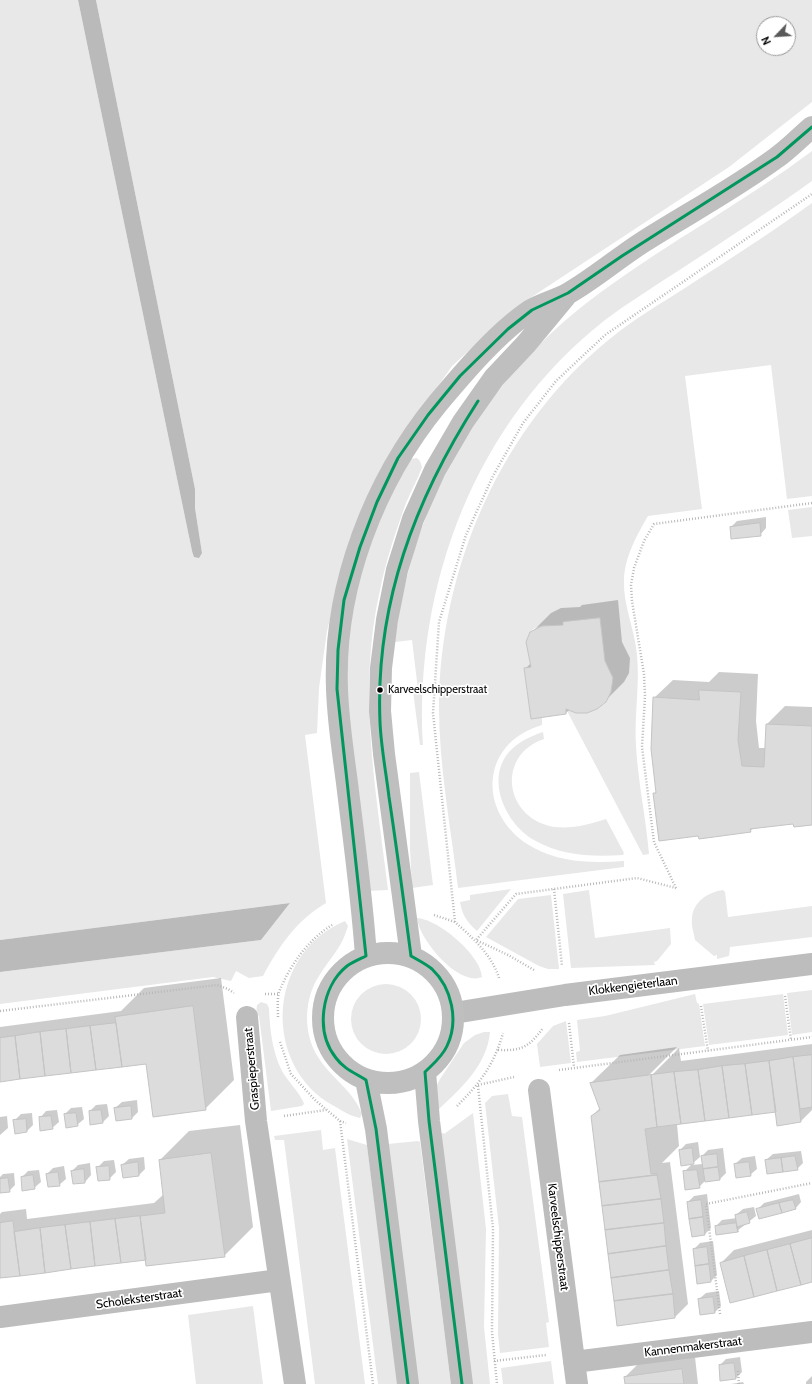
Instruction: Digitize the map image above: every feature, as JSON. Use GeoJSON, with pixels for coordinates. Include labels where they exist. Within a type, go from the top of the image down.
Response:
{"type":"FeatureCollection","features":[{"type":"Feature","properties":{"kind":"main road"},"geometry":{"type":"LineString","coordinates":[[366,956],[362,908],[337,689],[338,650],[344,600],[360,547],[376,502],[398,458],[428,415],[460,376],[508,329],[532,310],[568,293],[622,256],[777,158],[812,127]]}},
{"type":"Feature","properties":{"kind":"main road"},"geometry":{"type":"LineString","coordinates":[[411,956],[384,754],[380,711],[381,668],[387,620],[396,570],[413,519],[435,470],[463,422],[494,378],[526,344],[568,293]]}},
{"type":"Feature","properties":{"kind":"main road"},"geometry":{"type":"LineString","coordinates":[[388,952],[411,956],[432,969],[447,989],[454,1013],[451,1036],[441,1056],[424,1072],[406,1081],[386,1083],[366,1080],[346,1068],[331,1051],[323,1029],[324,1006],[331,985],[346,967],[366,956],[388,952]]}},
{"type":"Feature","properties":{"kind":"main road"},"geometry":{"type":"LineString","coordinates":[[424,1072],[428,1122],[462,1384]]}},
{"type":"Feature","properties":{"kind":"main road"},"geometry":{"type":"LineString","coordinates":[[366,1080],[376,1129],[408,1384]]}},
{"type":"Feature","properties":{"kind":"street","name":"Klokkengieterlaan"},"geometry":{"type":"LineString","coordinates":[[454,1013],[506,1003],[812,964]]}},
{"type":"Feature","properties":{"kind":"street","name":"Graspieperstraat"},"geometry":{"type":"LineString","coordinates":[[247,1017],[256,1120],[295,1384]]}},
{"type":"Feature","properties":{"kind":"street","name":"Karveelschipperstraat"},"geometry":{"type":"LineString","coordinates":[[538,1081],[577,1384]]}},
{"type":"Feature","properties":{"kind":"street","name":"Scholeksterstraat"},"geometry":{"type":"LineString","coordinates":[[0,1317],[279,1280]]}},
{"type":"Feature","properties":{"kind":"street","name":"Kannenmakerstraat"},"geometry":{"type":"LineString","coordinates":[[574,1362],[812,1332]]}},
{"type":"Feature","properties":{"kind":"path"},"geometry":{"type":"LineString","coordinates":[[497,1384],[492,1332],[493,1229],[478,1085],[498,1050],[504,1029],[506,1003],[496,970],[476,940],[455,922],[433,713],[439,622],[466,535],[493,476],[523,423],[556,381],[605,335],[812,194]]}},
{"type":"Feature","properties":{"kind":"path"},"geometry":{"type":"LineString","coordinates":[[476,940],[516,894],[637,878],[676,888],[654,842],[642,747],[644,688],[641,647],[632,601],[631,585],[634,568],[644,541],[654,524],[812,503]]}},
{"type":"Feature","properties":{"kind":"path"},"geometry":{"type":"LineString","coordinates":[[781,968],[791,1040]]}},
{"type":"Feature","properties":{"kind":"path"},"geometry":{"type":"LineString","coordinates":[[698,978],[708,1051]]}},
{"type":"Feature","properties":{"kind":"path","name":"Graspieperstraat"},"geometry":{"type":"LineString","coordinates":[[0,1011],[217,985],[228,989],[237,996],[244,1006],[247,1017]]}},
{"type":"Feature","properties":{"kind":"path"},"geometry":{"type":"LineString","coordinates":[[478,1085],[538,1081],[708,1051],[812,1037]]}},
{"type":"Feature","properties":{"kind":"path"},"geometry":{"type":"LineString","coordinates":[[256,1120],[327,1110]]}},
{"type":"Feature","properties":{"kind":"path"},"geometry":{"type":"LineString","coordinates":[[724,1343],[706,1204],[812,1183]]}},
{"type":"Feature","properties":{"kind":"path"},"geometry":{"type":"LineString","coordinates":[[494,1361],[549,1354],[574,1362]]}},
{"type":"Feature","properties":{"kind":"shaded area"},"geometry":{"type":"Polygon","coordinates":[[[0,0],[78,0],[192,551],[202,553],[195,508],[195,489],[96,0],[812,0],[812,102],[729,167],[518,306],[452,366],[393,450],[350,538],[327,631],[319,688],[317,733],[305,735],[326,903],[315,910],[289,935],[275,954],[263,976],[249,978],[236,971],[231,981],[213,977],[0,1004],[0,972],[261,940],[290,903],[0,940],[0,0]]]}},
{"type":"Feature","properties":{"kind":"shaded area"},"geometry":{"type":"Polygon","coordinates":[[[78,0],[96,0],[195,489],[195,508],[202,553],[199,558],[194,557],[192,551],[78,0]]]}},
{"type":"Feature","properties":{"kind":"shaded area"},"geometry":{"type":"Polygon","coordinates":[[[812,151],[812,181],[605,320],[560,361],[521,406],[488,456],[462,510],[443,566],[430,625],[423,685],[423,745],[420,745],[413,691],[418,690],[412,640],[395,642],[404,589],[418,539],[437,491],[461,445],[489,403],[522,363],[559,326],[601,292],[653,256],[760,188],[812,151]]]}},
{"type":"Feature","properties":{"kind":"shaded area"},"geometry":{"type":"Polygon","coordinates":[[[812,203],[812,496],[787,499],[771,365],[685,376],[702,509],[648,516],[636,539],[626,564],[624,581],[625,599],[636,646],[638,666],[636,723],[637,760],[649,854],[643,855],[566,709],[578,713],[593,711],[604,704],[611,692],[613,677],[605,661],[600,618],[563,622],[563,625],[541,626],[534,628],[528,637],[527,643],[531,667],[524,669],[531,718],[542,717],[542,725],[521,735],[505,748],[496,764],[493,782],[495,801],[502,819],[516,835],[534,848],[556,857],[578,861],[624,861],[624,867],[458,888],[441,752],[439,707],[442,655],[451,603],[465,552],[484,503],[509,456],[538,413],[572,373],[629,324],[781,225],[812,203]]]}},
{"type":"Feature","properties":{"kind":"shaded area"},"geometry":{"type":"Polygon","coordinates":[[[417,458],[422,467],[406,503],[392,546],[382,579],[373,628],[369,702],[371,740],[374,778],[388,890],[367,891],[347,735],[347,646],[359,576],[384,507],[411,459],[417,458]]]}},
{"type":"Feature","properties":{"kind":"shaded area"},"geometry":{"type":"Polygon","coordinates":[[[812,507],[812,536],[792,538],[788,510],[812,507]]]}},
{"type":"Feature","properties":{"kind":"shaded area"},"geometry":{"type":"Polygon","coordinates":[[[543,732],[544,739],[529,746],[519,757],[514,769],[512,782],[515,796],[521,808],[532,818],[553,827],[576,826],[606,819],[624,853],[623,855],[600,856],[577,854],[555,849],[534,840],[524,833],[507,813],[499,788],[499,775],[502,763],[509,752],[516,745],[529,737],[543,732]]]}},
{"type":"Feature","properties":{"kind":"shaded area"},"geometry":{"type":"Polygon","coordinates":[[[419,772],[433,885],[412,888],[410,848],[410,773],[419,772]]]}},
{"type":"Feature","properties":{"kind":"shaded area"},"geometry":{"type":"Polygon","coordinates":[[[511,889],[477,931],[466,918],[462,911],[460,902],[470,900],[470,895],[511,889]]]}},
{"type":"Feature","properties":{"kind":"shaded area"},"geometry":{"type":"Polygon","coordinates":[[[589,890],[595,938],[670,928],[671,944],[657,961],[654,962],[655,965],[571,968],[563,894],[589,890]]]}},
{"type":"Feature","properties":{"kind":"shaded area"},"geometry":{"type":"Polygon","coordinates":[[[723,890],[725,892],[728,917],[812,906],[812,937],[730,947],[729,956],[717,959],[717,955],[714,956],[695,940],[692,927],[692,918],[695,907],[702,899],[712,893],[723,890]]]}},
{"type":"Feature","properties":{"kind":"shaded area"},"geometry":{"type":"Polygon","coordinates":[[[551,895],[559,969],[548,969],[539,966],[486,937],[518,899],[551,895]]]}},
{"type":"Feature","properties":{"kind":"shaded area"},"geometry":{"type":"Polygon","coordinates":[[[290,903],[261,940],[0,972],[0,940],[290,903]]]}},
{"type":"Feature","properties":{"kind":"shaded area"},"geometry":{"type":"Polygon","coordinates":[[[417,918],[426,920],[447,931],[467,949],[480,968],[482,977],[473,978],[462,975],[442,960],[425,938],[419,927],[417,918]]]}},
{"type":"Feature","properties":{"kind":"shaded area"},"geometry":{"type":"Polygon","coordinates":[[[345,921],[348,926],[343,940],[315,982],[311,992],[308,1003],[307,1026],[309,1037],[318,1057],[353,1098],[362,1114],[360,1118],[350,1115],[334,1106],[310,1088],[294,1065],[285,1038],[283,1010],[288,983],[300,958],[319,936],[345,921]]]}},
{"type":"Feature","properties":{"kind":"shaded area"},"geometry":{"type":"Polygon","coordinates":[[[379,984],[393,984],[406,990],[415,999],[421,1012],[419,1032],[411,1044],[393,1054],[379,1054],[366,1048],[357,1039],[351,1026],[351,1012],[357,999],[366,990],[379,984]]]}},
{"type":"Feature","properties":{"kind":"shaded area"},"geometry":{"type":"Polygon","coordinates":[[[812,990],[812,1032],[792,1035],[787,993],[812,990]]]}},
{"type":"Feature","properties":{"kind":"shaded area"},"geometry":{"type":"Polygon","coordinates":[[[695,994],[697,1003],[699,1004],[705,1046],[577,1062],[576,1052],[580,1051],[577,1020],[605,1016],[695,994]]]}},
{"type":"Feature","properties":{"kind":"shaded area"},"geometry":{"type":"Polygon","coordinates":[[[783,994],[788,1035],[709,1045],[703,1004],[783,994]]]}},
{"type":"Feature","properties":{"kind":"shaded area"},"geometry":{"type":"Polygon","coordinates":[[[261,1002],[267,1004],[269,1008],[272,1040],[276,1056],[284,1075],[303,1101],[304,1104],[302,1106],[271,1111],[259,1016],[256,1014],[257,1005],[261,1002]]]}},
{"type":"Feature","properties":{"kind":"shaded area"},"geometry":{"type":"Polygon","coordinates":[[[566,1021],[571,1063],[540,1067],[537,1044],[553,1026],[566,1021]]]}},
{"type":"Feature","properties":{"kind":"shaded area"},"geometry":{"type":"Polygon","coordinates":[[[490,1032],[484,1056],[471,1076],[438,1110],[436,1087],[440,1079],[464,1043],[475,1035],[490,1032]]]}},
{"type":"Feature","properties":{"kind":"shaded area"},"geometry":{"type":"Polygon","coordinates":[[[508,1094],[512,1116],[522,1117],[549,1322],[546,1323],[549,1347],[500,1353],[498,1334],[499,1228],[485,1103],[492,1096],[508,1094]]]}},
{"type":"Feature","properties":{"kind":"shaded area"},"geometry":{"type":"Polygon","coordinates":[[[473,1113],[486,1229],[484,1327],[490,1384],[468,1384],[439,1134],[444,1134],[473,1113]]]}},
{"type":"Feature","properties":{"kind":"shaded area"},"geometry":{"type":"Polygon","coordinates":[[[321,1130],[323,1150],[335,1148],[365,1384],[315,1384],[284,1140],[275,1140],[274,1136],[321,1130]]]}},
{"type":"Feature","properties":{"kind":"shaded area"},"geometry":{"type":"Polygon","coordinates":[[[347,1139],[367,1145],[398,1384],[378,1384],[347,1139]]]}},
{"type":"Feature","properties":{"kind":"shaded area"},"geometry":{"type":"Polygon","coordinates":[[[420,1142],[451,1384],[415,1384],[388,1144],[420,1142]]]}},
{"type":"Feature","properties":{"kind":"shaded area"},"geometry":{"type":"Polygon","coordinates":[[[253,1306],[263,1384],[196,1384],[188,1315],[253,1306]]]}},
{"type":"Feature","properties":{"kind":"shaded area"},"geometry":{"type":"Polygon","coordinates":[[[551,1361],[554,1384],[503,1384],[501,1368],[551,1361]]]}},
{"type":"Feature","properties":{"kind":"building"},"geometry":{"type":"Polygon","coordinates":[[[760,523],[761,536],[731,539],[730,527],[760,523]]]}},
{"type":"Feature","properties":{"kind":"building"},"geometry":{"type":"Polygon","coordinates":[[[600,618],[605,661],[613,678],[611,692],[606,702],[597,709],[587,713],[576,713],[566,709],[566,714],[531,719],[524,668],[531,667],[526,642],[530,632],[542,626],[563,625],[563,622],[600,618]]]}},
{"type":"Feature","properties":{"kind":"building"},"geometry":{"type":"Polygon","coordinates":[[[699,690],[741,692],[738,740],[742,766],[764,767],[766,724],[812,726],[812,825],[794,827],[793,824],[750,829],[751,832],[699,839],[698,836],[659,841],[653,793],[656,793],[651,749],[653,697],[699,700],[699,690]]]}},
{"type":"Feature","properties":{"kind":"building"},"geometry":{"type":"Polygon","coordinates":[[[193,1006],[206,1110],[153,1117],[146,1064],[122,1067],[115,1017],[193,1006]]]}},
{"type":"Feature","properties":{"kind":"building"},"geometry":{"type":"Polygon","coordinates":[[[116,1023],[122,1067],[96,1070],[90,1026],[116,1023]]]}},
{"type":"Feature","properties":{"kind":"building"},"geometry":{"type":"Polygon","coordinates":[[[90,1026],[96,1070],[71,1073],[66,1029],[90,1026]]]}},
{"type":"Feature","properties":{"kind":"building"},"geometry":{"type":"Polygon","coordinates":[[[66,1029],[71,1073],[45,1076],[40,1032],[66,1029]]]}},
{"type":"Feature","properties":{"kind":"building"},"geometry":{"type":"Polygon","coordinates":[[[40,1032],[45,1076],[20,1079],[15,1036],[40,1032]]]}},
{"type":"Feature","properties":{"kind":"building"},"geometry":{"type":"Polygon","coordinates":[[[15,1036],[20,1079],[0,1082],[0,1038],[15,1036]]]}},
{"type":"Feature","properties":{"kind":"building"},"geometry":{"type":"Polygon","coordinates":[[[812,1055],[812,1107],[800,1109],[793,1057],[812,1055]]]}},
{"type":"Feature","properties":{"kind":"building"},"geometry":{"type":"Polygon","coordinates":[[[793,1057],[801,1122],[777,1126],[769,1061],[793,1057]]]}},
{"type":"Feature","properties":{"kind":"building"},"geometry":{"type":"Polygon","coordinates":[[[769,1061],[776,1112],[752,1115],[745,1064],[769,1061]]]}},
{"type":"Feature","properties":{"kind":"building"},"geometry":{"type":"Polygon","coordinates":[[[745,1064],[752,1115],[729,1118],[722,1066],[745,1064]]]}},
{"type":"Feature","properties":{"kind":"building"},"geometry":{"type":"Polygon","coordinates":[[[722,1066],[729,1118],[705,1121],[698,1070],[722,1066]]]}},
{"type":"Feature","properties":{"kind":"building"},"geometry":{"type":"Polygon","coordinates":[[[698,1070],[705,1121],[681,1124],[674,1072],[698,1070]]]}},
{"type":"Feature","properties":{"kind":"building"},"geometry":{"type":"Polygon","coordinates":[[[674,1072],[681,1124],[657,1127],[651,1075],[674,1072]]]}},
{"type":"Feature","properties":{"kind":"building"},"geometry":{"type":"Polygon","coordinates":[[[651,1075],[657,1127],[645,1129],[651,1174],[657,1173],[657,1175],[599,1182],[591,1116],[600,1110],[590,1083],[651,1075]]]}},
{"type":"Feature","properties":{"kind":"building"},"geometry":{"type":"Polygon","coordinates":[[[131,1106],[132,1119],[116,1121],[114,1108],[131,1106]]]}},
{"type":"Feature","properties":{"kind":"building"},"geometry":{"type":"Polygon","coordinates":[[[101,1110],[103,1123],[90,1125],[89,1111],[101,1110]]]}},
{"type":"Feature","properties":{"kind":"building"},"geometry":{"type":"Polygon","coordinates":[[[76,1113],[78,1126],[66,1128],[64,1114],[76,1113]]]}},
{"type":"Feature","properties":{"kind":"building"},"geometry":{"type":"Polygon","coordinates":[[[51,1116],[53,1129],[40,1131],[39,1117],[51,1116]]]}},
{"type":"Feature","properties":{"kind":"building"},"geometry":{"type":"Polygon","coordinates":[[[26,1119],[27,1132],[15,1134],[13,1120],[26,1119]]]}},
{"type":"Feature","properties":{"kind":"building"},"geometry":{"type":"Polygon","coordinates":[[[692,1148],[694,1164],[681,1166],[679,1150],[692,1148]]]}},
{"type":"Feature","properties":{"kind":"building"},"geometry":{"type":"Polygon","coordinates":[[[211,1153],[225,1257],[146,1266],[140,1216],[165,1213],[159,1160],[211,1153]]]}},
{"type":"Feature","properties":{"kind":"building"},"geometry":{"type":"Polygon","coordinates":[[[717,1154],[718,1167],[703,1169],[701,1156],[717,1154]]]}},
{"type":"Feature","properties":{"kind":"building"},"geometry":{"type":"Polygon","coordinates":[[[795,1156],[798,1170],[783,1172],[781,1158],[795,1156]]]}},
{"type":"Feature","properties":{"kind":"building"},"geometry":{"type":"Polygon","coordinates":[[[781,1158],[783,1172],[767,1174],[765,1160],[781,1158]]]}},
{"type":"Feature","properties":{"kind":"building"},"geometry":{"type":"Polygon","coordinates":[[[138,1162],[139,1176],[123,1178],[121,1165],[138,1162]]]}},
{"type":"Feature","properties":{"kind":"building"},"geometry":{"type":"Polygon","coordinates":[[[749,1162],[751,1176],[736,1178],[734,1164],[749,1162]]]}},
{"type":"Feature","properties":{"kind":"building"},"geometry":{"type":"Polygon","coordinates":[[[109,1166],[110,1180],[98,1181],[96,1167],[109,1166]]]}},
{"type":"Feature","properties":{"kind":"building"},"geometry":{"type":"Polygon","coordinates":[[[718,1167],[720,1180],[705,1182],[703,1169],[718,1167]]]}},
{"type":"Feature","properties":{"kind":"building"},"geometry":{"type":"Polygon","coordinates":[[[84,1169],[85,1183],[73,1184],[71,1171],[84,1169]]]}},
{"type":"Feature","properties":{"kind":"building"},"geometry":{"type":"Polygon","coordinates":[[[697,1170],[700,1188],[685,1190],[683,1171],[697,1170]]]}},
{"type":"Feature","properties":{"kind":"building"},"geometry":{"type":"Polygon","coordinates":[[[58,1172],[60,1186],[48,1187],[46,1174],[58,1172]]]}},
{"type":"Feature","properties":{"kind":"building"},"geometry":{"type":"Polygon","coordinates":[[[33,1175],[35,1189],[22,1191],[21,1177],[33,1175]]]}},
{"type":"Feature","properties":{"kind":"building"},"geometry":{"type":"Polygon","coordinates":[[[657,1175],[661,1199],[602,1206],[599,1182],[657,1175]]]}},
{"type":"Feature","properties":{"kind":"building"},"geometry":{"type":"Polygon","coordinates":[[[8,1178],[10,1192],[0,1193],[0,1179],[8,1178]]]}},
{"type":"Feature","properties":{"kind":"building"},"geometry":{"type":"Polygon","coordinates":[[[661,1199],[664,1223],[605,1230],[602,1206],[661,1199]]]}},
{"type":"Feature","properties":{"kind":"building"},"geometry":{"type":"Polygon","coordinates":[[[701,1200],[703,1217],[689,1219],[687,1202],[701,1200]]]}},
{"type":"Feature","properties":{"kind":"building"},"geometry":{"type":"Polygon","coordinates":[[[793,1200],[796,1209],[782,1213],[779,1203],[793,1200]]]}},
{"type":"Feature","properties":{"kind":"building"},"geometry":{"type":"Polygon","coordinates":[[[779,1203],[782,1213],[759,1219],[756,1209],[779,1203]]]}},
{"type":"Feature","properties":{"kind":"building"},"geometry":{"type":"Polygon","coordinates":[[[747,1212],[750,1223],[737,1227],[735,1215],[747,1212]]]}},
{"type":"Feature","properties":{"kind":"building"},"geometry":{"type":"Polygon","coordinates":[[[140,1216],[146,1260],[121,1263],[115,1219],[140,1216]]]}},
{"type":"Feature","properties":{"kind":"building"},"geometry":{"type":"Polygon","coordinates":[[[703,1217],[705,1235],[692,1237],[689,1219],[703,1217]]]}},
{"type":"Feature","properties":{"kind":"building"},"geometry":{"type":"Polygon","coordinates":[[[115,1219],[121,1263],[95,1266],[90,1222],[115,1219]]]}},
{"type":"Feature","properties":{"kind":"building"},"geometry":{"type":"Polygon","coordinates":[[[13,1221],[20,1276],[0,1278],[0,1223],[13,1221]]]}},
{"type":"Feature","properties":{"kind":"building"},"geometry":{"type":"Polygon","coordinates":[[[90,1222],[95,1266],[71,1269],[65,1225],[90,1222]]]}},
{"type":"Feature","properties":{"kind":"building"},"geometry":{"type":"Polygon","coordinates":[[[664,1223],[666,1246],[608,1254],[605,1230],[664,1223]]]}},
{"type":"Feature","properties":{"kind":"building"},"geometry":{"type":"Polygon","coordinates":[[[736,1223],[738,1232],[716,1235],[715,1226],[736,1223]]]}},
{"type":"Feature","properties":{"kind":"building"},"geometry":{"type":"Polygon","coordinates":[[[65,1225],[71,1269],[45,1273],[40,1228],[65,1225]]]}},
{"type":"Feature","properties":{"kind":"building"},"geometry":{"type":"Polygon","coordinates":[[[40,1228],[45,1273],[20,1276],[14,1232],[40,1228]]]}},
{"type":"Feature","properties":{"kind":"building"},"geometry":{"type":"Polygon","coordinates":[[[812,1238],[812,1282],[801,1285],[790,1244],[812,1238]]]}},
{"type":"Feature","properties":{"kind":"building"},"geometry":{"type":"Polygon","coordinates":[[[790,1244],[801,1285],[777,1291],[767,1250],[790,1244]]]}},
{"type":"Feature","properties":{"kind":"building"},"geometry":{"type":"Polygon","coordinates":[[[666,1246],[669,1270],[611,1278],[608,1254],[666,1246]]]}},
{"type":"Feature","properties":{"kind":"building"},"geometry":{"type":"Polygon","coordinates":[[[707,1247],[709,1264],[695,1266],[693,1249],[707,1247]]]}},
{"type":"Feature","properties":{"kind":"building"},"geometry":{"type":"Polygon","coordinates":[[[767,1250],[777,1291],[754,1297],[744,1256],[767,1250]]]}},
{"type":"Feature","properties":{"kind":"building"},"geometry":{"type":"Polygon","coordinates":[[[744,1256],[754,1297],[730,1303],[720,1263],[744,1256]]]}},
{"type":"Feature","properties":{"kind":"building"},"geometry":{"type":"Polygon","coordinates":[[[709,1264],[711,1282],[697,1284],[695,1266],[709,1264]]]}},
{"type":"Feature","properties":{"kind":"building"},"geometry":{"type":"Polygon","coordinates":[[[669,1270],[673,1294],[614,1301],[611,1278],[669,1270]]]}},
{"type":"Feature","properties":{"kind":"building"},"geometry":{"type":"Polygon","coordinates":[[[673,1294],[675,1318],[617,1326],[614,1301],[673,1294]]]}},
{"type":"Feature","properties":{"kind":"building"},"geometry":{"type":"Polygon","coordinates":[[[713,1297],[715,1313],[700,1315],[698,1299],[713,1297]]]}},
{"type":"Feature","properties":{"kind":"building"},"geometry":{"type":"Polygon","coordinates":[[[734,1363],[736,1379],[720,1381],[719,1365],[734,1363]]]}},
{"type":"Feature","properties":{"kind":"building"},"geometry":{"type":"Polygon","coordinates":[[[682,1369],[684,1384],[625,1384],[624,1377],[682,1369]]]}},
{"type":"Feature","properties":{"kind":"transit line"},"geometry":{"type":"LineString","coordinates":[[408,1384],[376,1129],[366,1080],[339,1062],[329,1047],[325,1036],[323,1023],[327,997],[331,986],[338,975],[347,966],[366,956],[337,689],[338,650],[344,600],[360,547],[377,502],[398,458],[428,415],[460,376],[508,329],[532,310],[568,293],[622,256],[777,157],[812,127]]}},
{"type":"Feature","properties":{"kind":"transit line"},"geometry":{"type":"LineString","coordinates":[[462,1384],[429,1121],[425,1072],[440,1057],[447,1046],[453,1026],[452,1005],[449,995],[439,977],[430,967],[411,956],[381,741],[380,678],[384,636],[392,594],[404,554],[418,515],[435,476],[455,438],[478,401]]}},
{"type":"Feature","properties":{"kind":"place","name":"Karveelschipperstraat"},"geometry":{"type":"Point","coordinates":[380,690]}}]}
